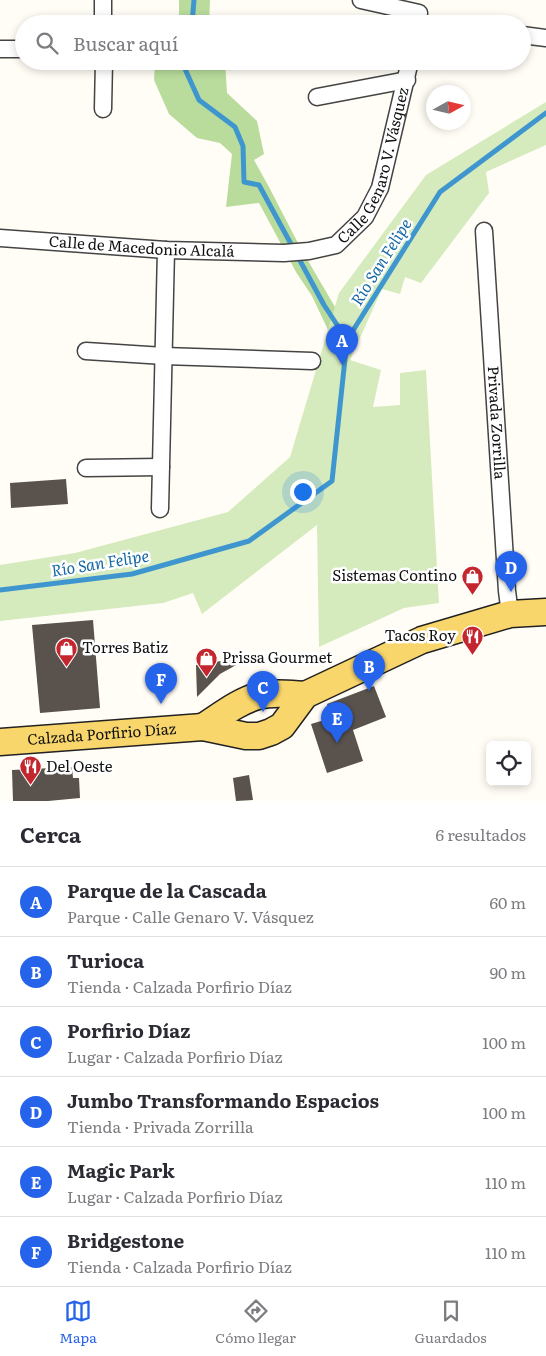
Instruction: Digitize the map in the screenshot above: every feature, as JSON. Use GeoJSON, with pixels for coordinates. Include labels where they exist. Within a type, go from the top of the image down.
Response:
{"type":"FeatureCollection","features":[{"type":"Feature","properties":{"kind":"main road","name":"Calzada Porfirio Díaz"},"geometry":{"type":"LineString","coordinates":[[203,727],[257,696],[272,694],[305,695],[422,640],[510,614],[546,612]]}},
{"type":"Feature","properties":{"kind":"main road","name":"Calzada Porfirio Díaz"},"geometry":{"type":"LineString","coordinates":[[0,742],[203,727],[246,736],[259,736],[272,732],[282,726],[305,695]]}},
{"type":"Feature","properties":{"kind":"street"},"geometry":{"type":"LineString","coordinates":[[103,0],[104,15]]}},
{"type":"Feature","properties":{"kind":"street"},"geometry":{"type":"LineString","coordinates":[[361,0],[419,12]]}},
{"type":"Feature","properties":{"kind":"street"},"geometry":{"type":"LineString","coordinates":[[531,36],[546,38]]}},
{"type":"Feature","properties":{"kind":"street"},"geometry":{"type":"LineString","coordinates":[[0,49],[15,49]]}},
{"type":"Feature","properties":{"kind":"street"},"geometry":{"type":"LineString","coordinates":[[104,70],[104,109]]}},
{"type":"Feature","properties":{"kind":"street","name":"Calle Genaro V. Vásquez"},"geometry":{"type":"LineString","coordinates":[[284,253],[309,251],[336,245],[365,217],[380,188],[409,70]]}},
{"type":"Feature","properties":{"kind":"street"},"geometry":{"type":"LineString","coordinates":[[317,97],[407,80]]}},
{"type":"Feature","properties":{"kind":"street","name":"Privada Zorrilla"},"geometry":{"type":"LineString","coordinates":[[484,231],[510,614]]}},
{"type":"Feature","properties":{"kind":"street","name":"Calle de Macedonio Alcalá"},"geometry":{"type":"LineString","coordinates":[[0,238],[166,250],[284,253]]}},
{"type":"Feature","properties":{"kind":"street"},"geometry":{"type":"LineString","coordinates":[[160,509],[166,250]]}},
{"type":"Feature","properties":{"kind":"street"},"geometry":{"type":"LineString","coordinates":[[86,352],[312,361]]}},
{"type":"Feature","properties":{"kind":"street"},"geometry":{"type":"LineString","coordinates":[[86,468],[161,467]]}},
{"type":"Feature","properties":{"kind":"green space"},"geometry":{"type":"Polygon","coordinates":[[[179,0],[210,0],[209,15],[179,15],[179,0]]]}},
{"type":"Feature","properties":{"kind":"green space"},"geometry":{"type":"Polygon","coordinates":[[[155,70],[226,70],[227,93],[257,121],[264,154],[254,160],[300,247],[335,307],[328,330],[312,296],[296,272],[259,203],[226,207],[232,154],[220,143],[197,138],[169,114],[154,80],[155,70]]]}},
{"type":"Feature","properties":{"kind":"green space"},"geometry":{"type":"Polygon","coordinates":[[[546,102],[546,145],[486,172],[489,193],[421,283],[405,277],[400,294],[382,289],[350,360],[381,370],[373,407],[400,405],[400,373],[426,370],[439,603],[404,608],[319,647],[317,525],[202,614],[193,593],[163,603],[0,621],[0,565],[75,553],[228,512],[290,457],[339,293],[426,175],[546,102]]]}},
{"type":"Feature","properties":{"kind":"building"},"geometry":{"type":"Polygon","coordinates":[[[66,479],[68,504],[11,508],[10,483],[66,479]]]}},
{"type":"Feature","properties":{"kind":"building","name":"Torres Batiz"},"geometry":{"type":"Polygon","coordinates":[[[93,620],[100,708],[40,713],[32,625],[93,620]]]}},
{"type":"Feature","properties":{"kind":"building","name":"Prissa Gourmet"},"geometry":{"type":"Polygon","coordinates":[[[246,657],[247,659],[220,674],[197,697],[196,665],[246,657]]]}},
{"type":"Feature","properties":{"kind":"building"},"geometry":{"type":"Polygon","coordinates":[[[374,686],[386,717],[353,730],[363,761],[327,773],[311,724],[331,718],[327,704],[374,686]]]}},
{"type":"Feature","properties":{"kind":"building"},"geometry":{"type":"Polygon","coordinates":[[[72,767],[73,778],[79,778],[80,798],[48,801],[13,801],[12,770],[72,767]]]}},
{"type":"Feature","properties":{"kind":"building"},"geometry":{"type":"Polygon","coordinates":[[[249,775],[253,800],[236,801],[233,778],[249,775]]]}},
{"type":"Feature","properties":{"kind":"waterway"},"geometry":{"type":"LineString","coordinates":[[193,15],[194,0]]}},
{"type":"Feature","properties":{"kind":"waterway"},"geometry":{"type":"LineString","coordinates":[[185,70],[199,100],[235,127],[243,146],[244,182],[259,185],[324,305],[347,340]]}},
{"type":"Feature","properties":{"kind":"waterway","name":"Río San Felipe"},"geometry":{"type":"LineString","coordinates":[[0,590],[132,574],[249,541],[332,481],[347,340],[440,192],[546,113]]}},
{"type":"Feature","properties":{"kind":"place","name":"Parque de la Cascada"},"geometry":{"type":"Point","coordinates":[342,365]}},
{"type":"Feature","properties":{"kind":"place","name":"Jumbo Transformando Espacios"},"geometry":{"type":"Point","coordinates":[511,592]}},
{"type":"Feature","properties":{"kind":"place","name":"Sistemas Contino"},"geometry":{"type":"Point","coordinates":[473,595]}},
{"type":"Feature","properties":{"kind":"place","name":"Tacos Roy"},"geometry":{"type":"Point","coordinates":[472,655]}},
{"type":"Feature","properties":{"kind":"place","name":"Torres Batiz"},"geometry":{"type":"Point","coordinates":[66,667]}},
{"type":"Feature","properties":{"kind":"place","name":"Prissa Gourmet"},"geometry":{"type":"Point","coordinates":[206,677]}},
{"type":"Feature","properties":{"kind":"place","name":"Turioca"},"geometry":{"type":"Point","coordinates":[369,691]}},
{"type":"Feature","properties":{"kind":"place","name":"Bridgestone"},"geometry":{"type":"Point","coordinates":[161,704]}},
{"type":"Feature","properties":{"kind":"place","name":"Porfirio Díaz"},"geometry":{"type":"Point","coordinates":[263,712]}},
{"type":"Feature","properties":{"kind":"place","name":"Magic Park"},"geometry":{"type":"Point","coordinates":[337,743]}},
{"type":"Feature","properties":{"kind":"place","name":"Del Oeste"},"geometry":{"type":"Point","coordinates":[30,786]}}]}
